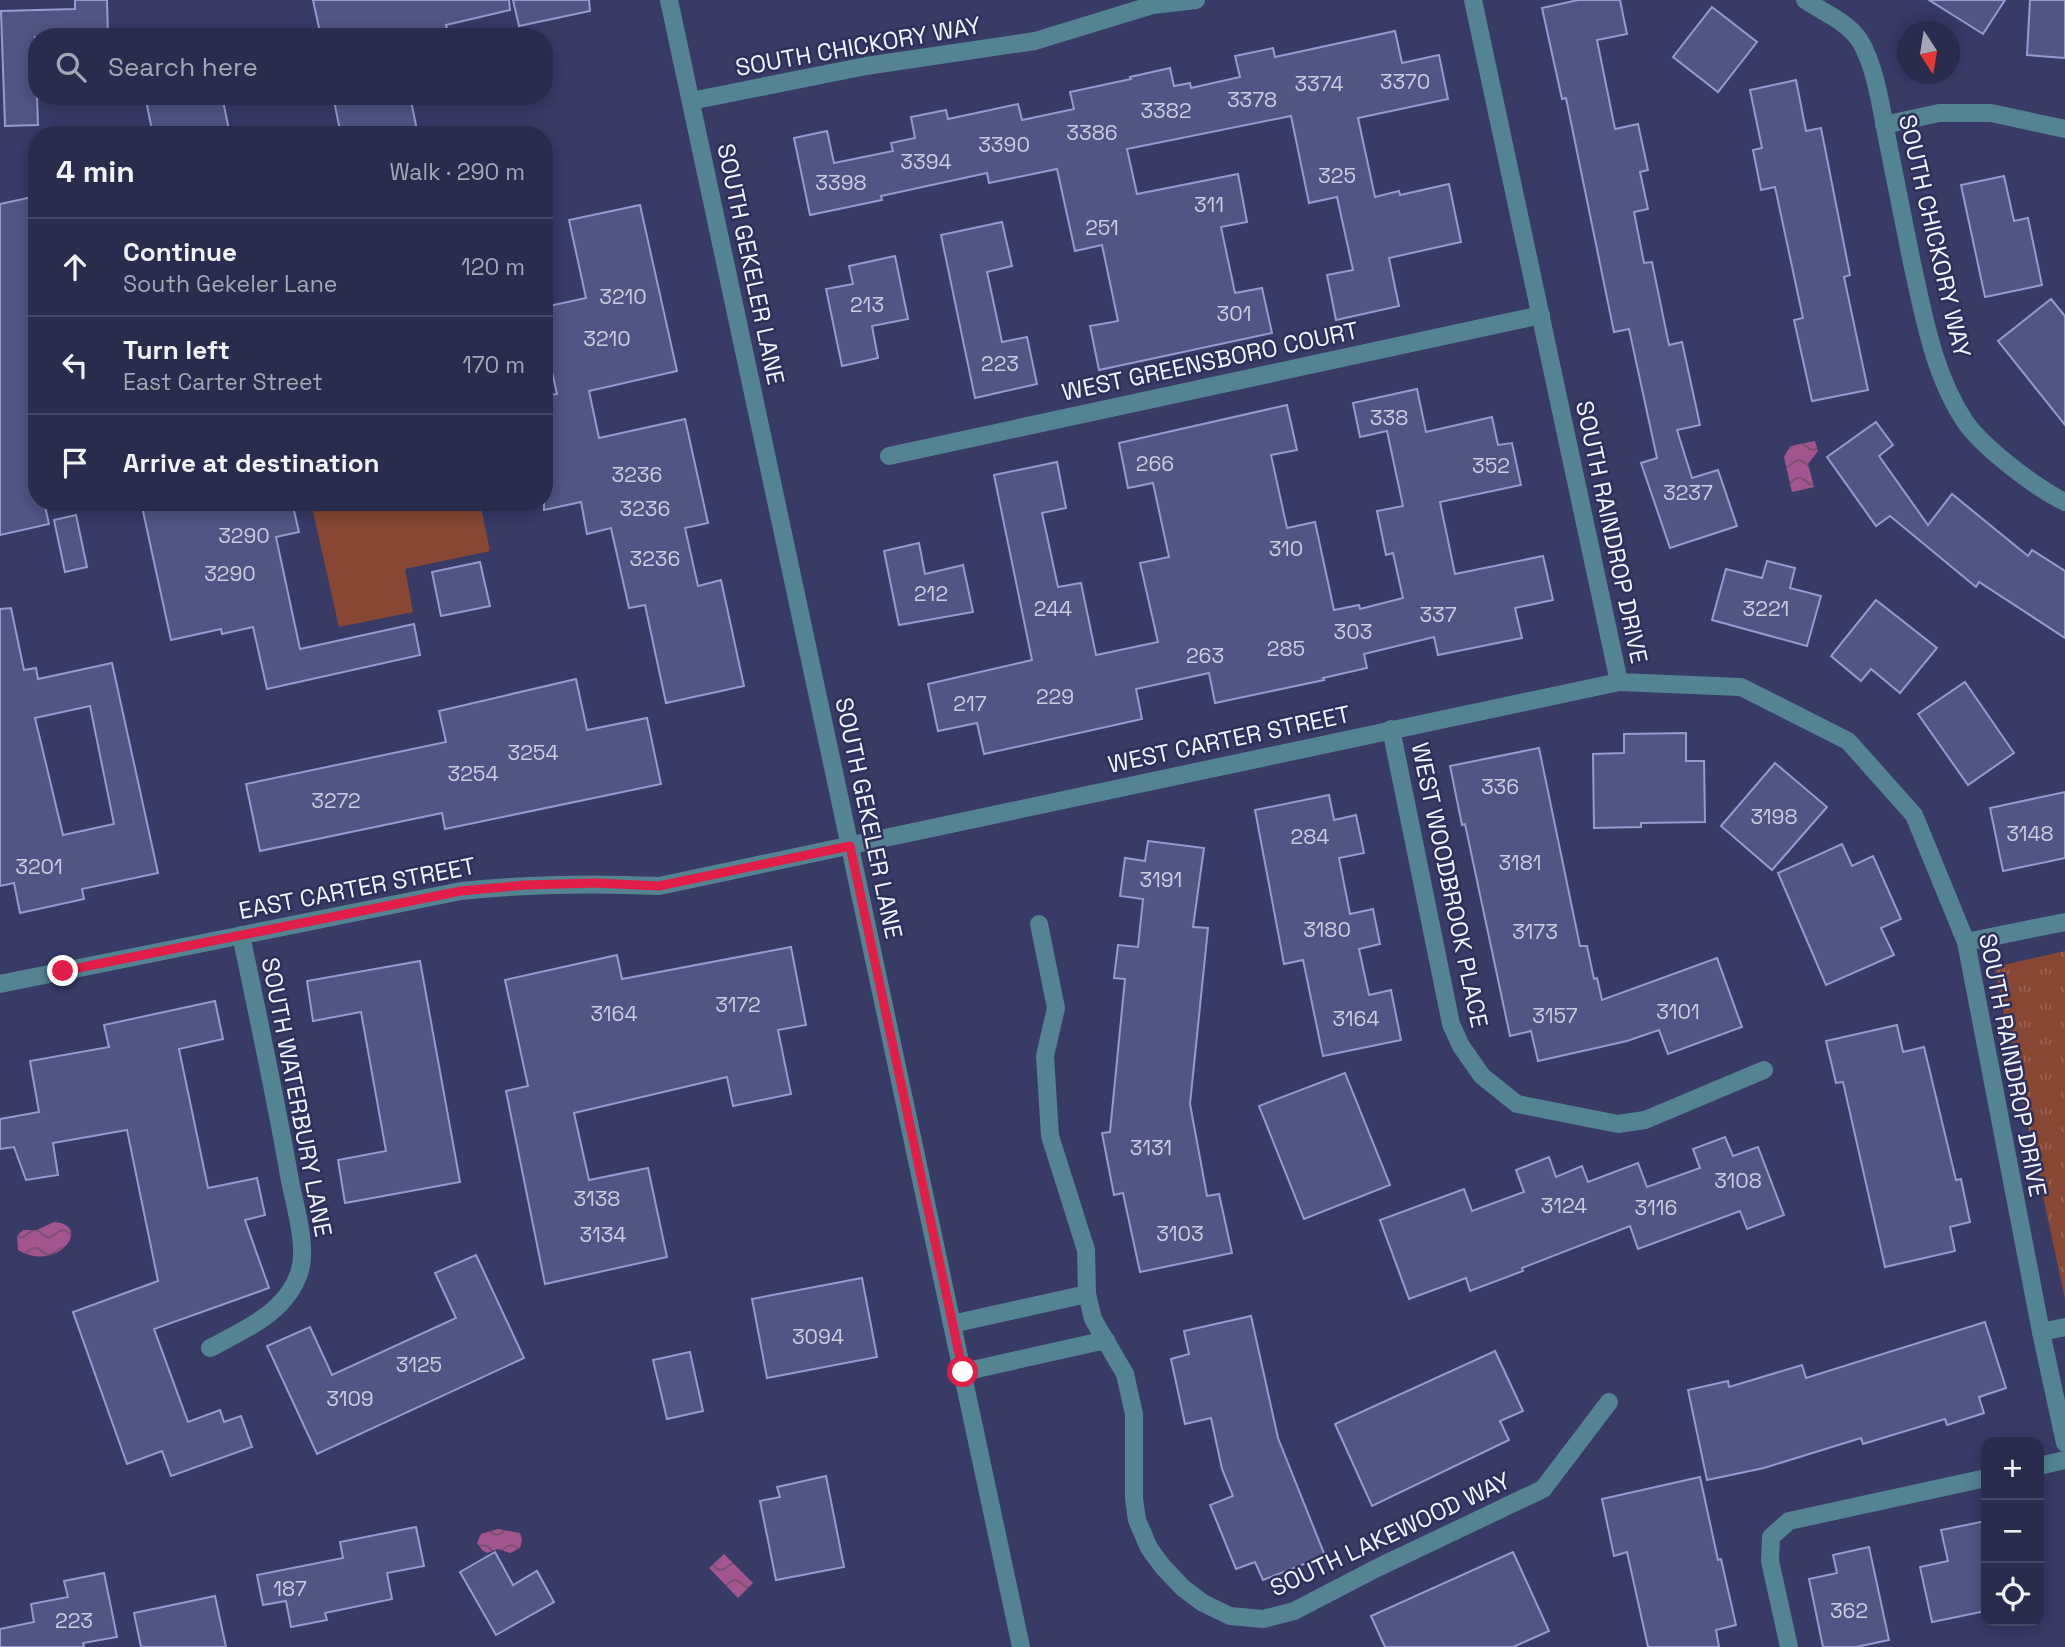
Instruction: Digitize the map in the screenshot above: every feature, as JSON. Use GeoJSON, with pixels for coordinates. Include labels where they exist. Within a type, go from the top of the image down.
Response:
{"type":"FeatureCollection","features":[{"type":"Feature","properties":{"kind":"street","name":"SOUTH GEKELER LANE"},"geometry":{"type":"LineString","coordinates":[[670,0],[1021,1647]]}},
{"type":"Feature","properties":{"kind":"street","name":"SOUTH CHICKORY WAY"},"geometry":{"type":"LineString","coordinates":[[691,101],[866,66],[1035,41],[1153,5],[1196,0]]}},
{"type":"Feature","properties":{"kind":"street","name":"SOUTH RAINDROP DRIVE"},"geometry":{"type":"LineString","coordinates":[[1473,0],[1619,682],[1741,687],[1847,741],[1914,815],[1966,942],[2065,1443]]}},
{"type":"Feature","properties":{"kind":"street","name":"SOUTH CHICKORY WAY"},"geometry":{"type":"LineString","coordinates":[[1805,0],[1845,25],[1858,39],[1867,56],[1884,125],[1925,326],[1942,375],[1967,424],[2005,462],[2052,496],[2065,502]]}},
{"type":"Feature","properties":{"kind":"street"},"geometry":{"type":"LineString","coordinates":[[1884,125],[1939,113],[1991,113],[2065,129]]}},
{"type":"Feature","properties":{"kind":"street","name":"WEST GREENSBORO COURT"},"geometry":{"type":"LineString","coordinates":[[889,456],[1541,315]]}},
{"type":"Feature","properties":{"kind":"street","name":"WEST CARTER STREET"},"geometry":{"type":"LineString","coordinates":[[850,846],[1619,682]]}},
{"type":"Feature","properties":{"kind":"street","name":"WEST WOODBROOK PLACE"},"geometry":{"type":"LineString","coordinates":[[1391,729],[1451,1024],[1461,1046],[1482,1076],[1517,1104],[1618,1124],[1645,1120],[1764,1070]]}},
{"type":"Feature","properties":{"kind":"street","name":"EAST CARTER STREET"},"geometry":{"type":"LineString","coordinates":[[0,984],[461,891],[536,884],[659,886],[850,846]]}},
{"type":"Feature","properties":{"kind":"street"},"geometry":{"type":"LineString","coordinates":[[1966,942],[2065,922]]}},
{"type":"Feature","properties":{"kind":"street","name":"SOUTH LAKEWOOD WAY"},"geometry":{"type":"LineString","coordinates":[[1039,924],[1056,1008],[1045,1056],[1050,1136],[1086,1251],[1087,1294],[1093,1319],[1125,1374],[1134,1414],[1134,1499],[1137,1520],[1149,1548],[1183,1588],[1203,1603],[1230,1616],[1263,1619],[1294,1611],[1379,1567],[1543,1489],[1609,1402]]}},
{"type":"Feature","properties":{"kind":"street","name":"SOUTH WATERBURY LANE"},"geometry":{"type":"LineString","coordinates":[[210,1348],[272,1312],[288,1295],[300,1269],[301,1240],[270,1068],[241,935]]}},
{"type":"Feature","properties":{"kind":"street"},"geometry":{"type":"LineString","coordinates":[[953,1324],[1087,1294]]}},
{"type":"Feature","properties":{"kind":"street"},"geometry":{"type":"LineString","coordinates":[[2041,1332],[2065,1327]]}},
{"type":"Feature","properties":{"kind":"street"},"geometry":{"type":"LineString","coordinates":[[963,1372],[1106,1340]]}},
{"type":"Feature","properties":{"kind":"street"},"geometry":{"type":"LineString","coordinates":[[2044,1465],[2065,1460]]}},
{"type":"Feature","properties":{"kind":"street"},"geometry":{"type":"LineString","coordinates":[[1789,1647],[1770,1562],[1771,1536],[1789,1521],[1981,1479]]}},
{"type":"Feature","properties":{"kind":"green space"},"geometry":{"type":"Polygon","coordinates":[[[313,511],[482,511],[490,551],[405,569],[413,612],[339,627],[313,511]]]}},
{"type":"Feature","properties":{"kind":"green space"},"geometry":{"type":"Polygon","coordinates":[[[2065,951],[2065,1299],[1994,967],[2065,951]]]}},
{"type":"Feature","properties":{"kind":"water"},"geometry":{"type":"Polygon","coordinates":[[[1815,441],[1818,451],[1808,464],[1814,487],[1792,492],[1784,457],[1790,446],[1815,441]]]}},
{"type":"Feature","properties":{"kind":"water"},"geometry":{"type":"Polygon","coordinates":[[[54,1222],[65,1225],[71,1231],[71,1238],[66,1246],[46,1256],[33,1256],[18,1250],[17,1236],[23,1230],[37,1230],[54,1222]]]}},
{"type":"Feature","properties":{"kind":"water"},"geometry":{"type":"Polygon","coordinates":[[[498,1529],[520,1533],[520,1548],[510,1553],[498,1549],[487,1553],[482,1550],[477,1543],[481,1534],[498,1529]]]}},
{"type":"Feature","properties":{"kind":"water"},"geometry":{"type":"Polygon","coordinates":[[[724,1554],[753,1583],[738,1598],[709,1568],[724,1554]]]}},
{"type":"Feature","properties":{"kind":"building"},"geometry":{"type":"Polygon","coordinates":[[[75,0],[107,0],[108,28],[28,28],[28,105],[37,105],[38,125],[5,126],[1,11],[75,9],[75,0]]]}},
{"type":"Feature","properties":{"kind":"building"},"geometry":{"type":"Polygon","coordinates":[[[313,0],[509,0],[510,10],[446,25],[447,28],[319,28],[313,0]]]}},
{"type":"Feature","properties":{"kind":"building"},"geometry":{"type":"Polygon","coordinates":[[[513,0],[589,0],[590,11],[519,26],[513,0]]]}},
{"type":"Feature","properties":{"kind":"building"},"geometry":{"type":"Polygon","coordinates":[[[1578,0],[1620,0],[1627,34],[1597,40],[1615,129],[1638,124],[1648,170],[1640,172],[1648,209],[1634,212],[1644,263],[1652,262],[1669,345],[1682,342],[1700,425],[1677,430],[1692,478],[1718,470],[1737,526],[1670,548],[1641,463],[1657,458],[1629,329],[1614,332],[1566,98],[1562,99],[1542,8],[1578,0]]]}},
{"type":"Feature","properties":{"kind":"building"},"geometry":{"type":"Polygon","coordinates":[[[1929,0],[2005,0],[1983,34],[1929,0]]]}},
{"type":"Feature","properties":{"kind":"building"},"geometry":{"type":"Polygon","coordinates":[[[2030,0],[2065,0],[2065,58],[2027,55],[2030,0]]]}},
{"type":"Feature","properties":{"kind":"building"},"geometry":{"type":"Polygon","coordinates":[[[1712,7],[1757,42],[1718,92],[1673,57],[1712,7]]]}},
{"type":"Feature","properties":{"kind":"building"},"geometry":{"type":"Polygon","coordinates":[[[1395,31],[1402,63],[1439,55],[1448,99],[1358,118],[1375,197],[1399,191],[1400,195],[1449,184],[1461,242],[1389,258],[1399,306],[1336,320],[1327,275],[1353,270],[1337,197],[1309,203],[1291,116],[1127,149],[1137,194],[1238,174],[1247,222],[1221,227],[1235,293],[1262,288],[1272,333],[1099,370],[1090,326],[1118,321],[1102,245],[1075,251],[1057,169],[989,183],[987,173],[810,215],[794,138],[827,131],[834,163],[893,151],[891,143],[915,138],[911,117],[946,110],[948,119],[1018,104],[1022,120],[1074,109],[1070,92],[1131,79],[1130,77],[1170,68],[1174,86],[1190,83],[1191,88],[1240,77],[1235,56],[1273,48],[1275,57],[1395,31]]]}},
{"type":"Feature","properties":{"kind":"building"},"geometry":{"type":"Polygon","coordinates":[[[1796,80],[1806,131],[1821,128],[1850,275],[1844,277],[1868,390],[1812,401],[1794,320],[1803,318],[1775,187],[1761,190],[1753,150],[1762,148],[1750,90],[1796,80]]]}},
{"type":"Feature","properties":{"kind":"building"},"geometry":{"type":"Polygon","coordinates":[[[147,105],[224,105],[228,126],[151,126],[147,105]]]}},
{"type":"Feature","properties":{"kind":"building"},"geometry":{"type":"Polygon","coordinates":[[[335,105],[412,105],[416,126],[339,126],[335,105]]]}},
{"type":"Feature","properties":{"kind":"building"},"geometry":{"type":"Polygon","coordinates":[[[2004,176],[2014,221],[2028,218],[2042,285],[1985,297],[1961,185],[2004,176]]]}},
{"type":"Feature","properties":{"kind":"building"},"geometry":{"type":"Polygon","coordinates":[[[28,198],[28,511],[46,511],[49,524],[0,535],[0,204],[28,198]]]}},
{"type":"Feature","properties":{"kind":"building"},"geometry":{"type":"Polygon","coordinates":[[[640,205],[677,371],[589,391],[599,438],[685,419],[708,523],[685,528],[698,586],[721,580],[744,686],[666,703],[645,605],[629,608],[611,528],[587,534],[581,502],[553,508],[553,395],[557,394],[553,376],[553,305],[586,298],[569,220],[640,205]]]}},
{"type":"Feature","properties":{"kind":"building"},"geometry":{"type":"Polygon","coordinates":[[[1002,222],[1012,266],[987,272],[1002,342],[1027,337],[1037,384],[975,398],[941,235],[1002,222]]]}},
{"type":"Feature","properties":{"kind":"building"},"geometry":{"type":"Polygon","coordinates":[[[895,256],[908,319],[872,326],[878,358],[842,366],[826,289],[853,284],[849,266],[895,256]]]}},
{"type":"Feature","properties":{"kind":"building"},"geometry":{"type":"Polygon","coordinates":[[[2051,299],[2065,316],[2065,425],[1998,341],[2051,299]]]}},
{"type":"Feature","properties":{"kind":"building"},"geometry":{"type":"Polygon","coordinates":[[[1417,389],[1426,432],[1492,417],[1498,445],[1512,443],[1521,485],[1440,502],[1455,574],[1543,556],[1553,600],[1515,608],[1522,638],[1438,655],[1434,637],[1364,654],[1367,668],[1215,703],[1209,673],[1136,689],[1142,719],[984,754],[977,723],[938,731],[928,684],[1032,660],[994,475],[1057,462],[1066,508],[1042,513],[1058,587],[1081,583],[1096,655],[1158,642],[1140,563],[1169,557],[1153,483],[1128,488],[1119,443],[1287,405],[1297,450],[1271,455],[1287,528],[1315,522],[1334,610],[1359,605],[1360,609],[1403,598],[1393,553],[1386,555],[1377,511],[1403,506],[1387,431],[1360,437],[1353,403],[1417,389]]]}},
{"type":"Feature","properties":{"kind":"building"},"geometry":{"type":"Polygon","coordinates":[[[1876,422],[1893,445],[1879,456],[1928,525],[1952,494],[2028,556],[2032,550],[2065,571],[2065,638],[1979,582],[1976,587],[1890,516],[1876,526],[1827,457],[1876,422]]]}},
{"type":"Feature","properties":{"kind":"building"},"geometry":{"type":"Polygon","coordinates":[[[143,511],[294,511],[299,532],[276,537],[300,649],[414,624],[420,655],[267,689],[253,627],[222,634],[221,629],[171,640],[143,511]]]}},
{"type":"Feature","properties":{"kind":"building"},"geometry":{"type":"Polygon","coordinates":[[[76,515],[87,567],[65,572],[54,520],[76,515]]]}},
{"type":"Feature","properties":{"kind":"building"},"geometry":{"type":"Polygon","coordinates":[[[919,543],[925,574],[963,565],[973,612],[899,625],[884,551],[919,543]]]}},
{"type":"Feature","properties":{"kind":"building"},"geometry":{"type":"Polygon","coordinates":[[[1767,561],[1795,568],[1790,588],[1821,596],[1807,646],[1712,620],[1726,569],[1762,578],[1767,561]]]}},
{"type":"Feature","properties":{"kind":"building"},"geometry":{"type":"Polygon","coordinates":[[[480,562],[490,606],[441,616],[432,572],[480,562]]]}},
{"type":"Feature","properties":{"kind":"building"},"geometry":{"type":"Polygon","coordinates":[[[1876,600],[1937,648],[1900,693],[1871,669],[1861,681],[1831,656],[1876,600]]]}},
{"type":"Feature","properties":{"kind":"building"},"geometry":{"type":"Polygon","coordinates":[[[11,608],[24,670],[36,668],[38,679],[112,663],[158,873],[82,889],[84,899],[20,913],[14,883],[0,886],[0,609],[11,608]],[[90,706],[35,718],[63,835],[114,824],[90,706]]]}},
{"type":"Feature","properties":{"kind":"building"},"geometry":{"type":"Polygon","coordinates":[[[576,679],[587,730],[647,718],[661,784],[445,829],[442,813],[260,851],[246,784],[446,742],[439,711],[576,679]]]}},
{"type":"Feature","properties":{"kind":"building"},"geometry":{"type":"Polygon","coordinates":[[[1965,682],[2014,753],[1968,785],[1918,714],[1965,682]]]}},
{"type":"Feature","properties":{"kind":"building"},"geometry":{"type":"Polygon","coordinates":[[[1686,733],[1686,761],[1704,761],[1705,822],[1641,823],[1641,827],[1594,828],[1593,754],[1624,753],[1624,734],[1686,733]]]}},
{"type":"Feature","properties":{"kind":"building"},"geometry":{"type":"Polygon","coordinates":[[[1539,748],[1580,946],[1587,946],[1602,1000],[1717,958],[1742,1027],[1668,1054],[1659,1030],[1627,1041],[1538,1061],[1531,1031],[1510,1036],[1450,766],[1539,748]]]}},
{"type":"Feature","properties":{"kind":"building"},"geometry":{"type":"Polygon","coordinates":[[[1775,763],[1827,807],[1772,870],[1721,826],[1775,763]]]}},
{"type":"Feature","properties":{"kind":"building"},"geometry":{"type":"Polygon","coordinates":[[[2065,792],[2065,858],[2003,871],[1990,808],[2065,792]]]}},
{"type":"Feature","properties":{"kind":"building"},"geometry":{"type":"Polygon","coordinates":[[[1329,795],[1334,820],[1356,815],[1364,853],[1339,858],[1350,914],[1373,909],[1380,944],[1359,949],[1369,995],[1391,990],[1401,1040],[1323,1056],[1303,960],[1284,964],[1255,810],[1329,795]]]}},
{"type":"Feature","properties":{"kind":"building"},"geometry":{"type":"Polygon","coordinates":[[[1148,841],[1204,848],[1193,927],[1208,928],[1190,1104],[1207,1196],[1219,1194],[1232,1253],[1140,1272],[1123,1193],[1114,1195],[1102,1133],[1110,1132],[1125,979],[1114,978],[1118,945],[1138,947],[1143,899],[1120,896],[1125,858],[1145,861],[1148,841]]]}},
{"type":"Feature","properties":{"kind":"building"},"geometry":{"type":"Polygon","coordinates":[[[1842,844],[1852,866],[1873,856],[1901,919],[1881,928],[1894,955],[1826,985],[1778,873],[1842,844]]]}},
{"type":"Feature","properties":{"kind":"building"},"geometry":{"type":"Polygon","coordinates":[[[791,947],[806,1025],[778,1030],[791,1094],[733,1106],[727,1077],[574,1113],[589,1180],[648,1168],[667,1257],[545,1284],[506,1091],[528,1086],[505,980],[617,955],[622,979],[791,947]]]}},
{"type":"Feature","properties":{"kind":"building"},"geometry":{"type":"Polygon","coordinates":[[[420,961],[460,1182],[345,1203],[338,1160],[386,1151],[361,1012],[313,1021],[307,981],[420,961]]]}},
{"type":"Feature","properties":{"kind":"building"},"geometry":{"type":"Polygon","coordinates":[[[215,1001],[223,1039],[179,1049],[208,1188],[257,1178],[265,1215],[245,1220],[269,1288],[154,1329],[188,1422],[220,1410],[224,1422],[241,1416],[252,1447],[171,1476],[162,1451],[127,1464],[73,1312],[158,1281],[127,1130],[53,1143],[58,1175],[26,1180],[14,1147],[0,1149],[0,1119],[39,1112],[30,1061],[109,1047],[104,1025],[215,1001]]]}},
{"type":"Feature","properties":{"kind":"building"},"geometry":{"type":"Polygon","coordinates":[[[1897,1025],[1903,1052],[1924,1047],[1956,1180],[1961,1179],[1970,1222],[1950,1227],[1955,1251],[1885,1267],[1843,1082],[1836,1083],[1826,1041],[1897,1025]]]}},
{"type":"Feature","properties":{"kind":"building"},"geometry":{"type":"Polygon","coordinates":[[[1345,1073],[1390,1185],[1304,1219],[1259,1106],[1345,1073]]]}},
{"type":"Feature","properties":{"kind":"building"},"geometry":{"type":"Polygon","coordinates":[[[1725,1137],[1733,1156],[1758,1147],[1784,1215],[1747,1229],[1740,1211],[1638,1249],[1630,1226],[1470,1291],[1466,1278],[1409,1299],[1380,1220],[1464,1189],[1472,1211],[1524,1192],[1516,1170],[1549,1157],[1556,1177],[1582,1166],[1588,1182],[1638,1163],[1647,1187],[1700,1168],[1693,1149],[1725,1137]]]}},
{"type":"Feature","properties":{"kind":"building"},"geometry":{"type":"Polygon","coordinates":[[[476,1255],[524,1358],[317,1454],[267,1346],[310,1327],[332,1375],[456,1318],[435,1273],[476,1255]]]}},
{"type":"Feature","properties":{"kind":"building"},"geometry":{"type":"Polygon","coordinates":[[[862,1278],[877,1357],[767,1378],[752,1299],[862,1278]]]}},
{"type":"Feature","properties":{"kind":"building"},"geometry":{"type":"Polygon","coordinates":[[[1251,1316],[1278,1438],[1325,1556],[1263,1580],[1255,1562],[1236,1569],[1210,1505],[1233,1496],[1222,1469],[1211,1418],[1185,1424],[1171,1359],[1189,1354],[1184,1331],[1251,1316]]]}},
{"type":"Feature","properties":{"kind":"building"},"geometry":{"type":"Polygon","coordinates":[[[1985,1322],[2006,1388],[1979,1397],[1984,1413],[1947,1425],[1945,1419],[1863,1444],[1861,1438],[1764,1468],[1707,1480],[1688,1390],[1728,1381],[1729,1387],[1802,1365],[1806,1378],[1985,1322]]]}},
{"type":"Feature","properties":{"kind":"building"},"geometry":{"type":"Polygon","coordinates":[[[1495,1351],[1523,1411],[1500,1421],[1509,1440],[1372,1506],[1335,1424],[1495,1351]]]}},
{"type":"Feature","properties":{"kind":"building"},"geometry":{"type":"Polygon","coordinates":[[[690,1352],[703,1411],[667,1419],[653,1360],[690,1352]]]}},
{"type":"Feature","properties":{"kind":"building"},"geometry":{"type":"Polygon","coordinates":[[[826,1476],[844,1567],[776,1580],[760,1501],[780,1497],[777,1487],[826,1476]]]}},
{"type":"Feature","properties":{"kind":"building"},"geometry":{"type":"Polygon","coordinates":[[[1700,1477],[1718,1560],[1721,1559],[1736,1625],[1716,1630],[1719,1647],[1648,1647],[1627,1552],[1614,1556],[1602,1499],[1700,1477]]]}},
{"type":"Feature","properties":{"kind":"building"},"geometry":{"type":"Polygon","coordinates":[[[1981,1522],[1981,1612],[1932,1622],[1920,1567],[1948,1561],[1941,1530],[1981,1522]]]}},
{"type":"Feature","properties":{"kind":"building"},"geometry":{"type":"Polygon","coordinates":[[[416,1527],[424,1566],[387,1573],[392,1599],[325,1613],[327,1620],[291,1627],[286,1601],[263,1605],[257,1575],[343,1558],[340,1542],[416,1527]]]}},
{"type":"Feature","properties":{"kind":"building"},"geometry":{"type":"Polygon","coordinates":[[[1869,1547],[1889,1640],[1856,1647],[1823,1647],[1809,1579],[1837,1573],[1833,1555],[1869,1547]]]}},
{"type":"Feature","properties":{"kind":"building"},"geometry":{"type":"Polygon","coordinates":[[[495,1552],[513,1585],[537,1571],[554,1602],[496,1635],[460,1572],[495,1552]]]}},
{"type":"Feature","properties":{"kind":"building"},"geometry":{"type":"Polygon","coordinates":[[[1513,1552],[1549,1631],[1513,1647],[1385,1647],[1371,1616],[1513,1552]]]}},
{"type":"Feature","properties":{"kind":"building"},"geometry":{"type":"Polygon","coordinates":[[[104,1573],[117,1637],[83,1643],[84,1647],[0,1647],[0,1629],[34,1622],[31,1604],[68,1597],[64,1581],[104,1573]]]}},
{"type":"Feature","properties":{"kind":"building"},"geometry":{"type":"Polygon","coordinates":[[[215,1596],[226,1647],[141,1647],[134,1613],[215,1596]]]}},
{"type":"Feature","properties":{"kind":"route"},"geometry":{"type":"LineString","coordinates":[[63,971],[461,891],[525,885],[596,883],[659,886],[850,846],[963,1372]]}}]}
